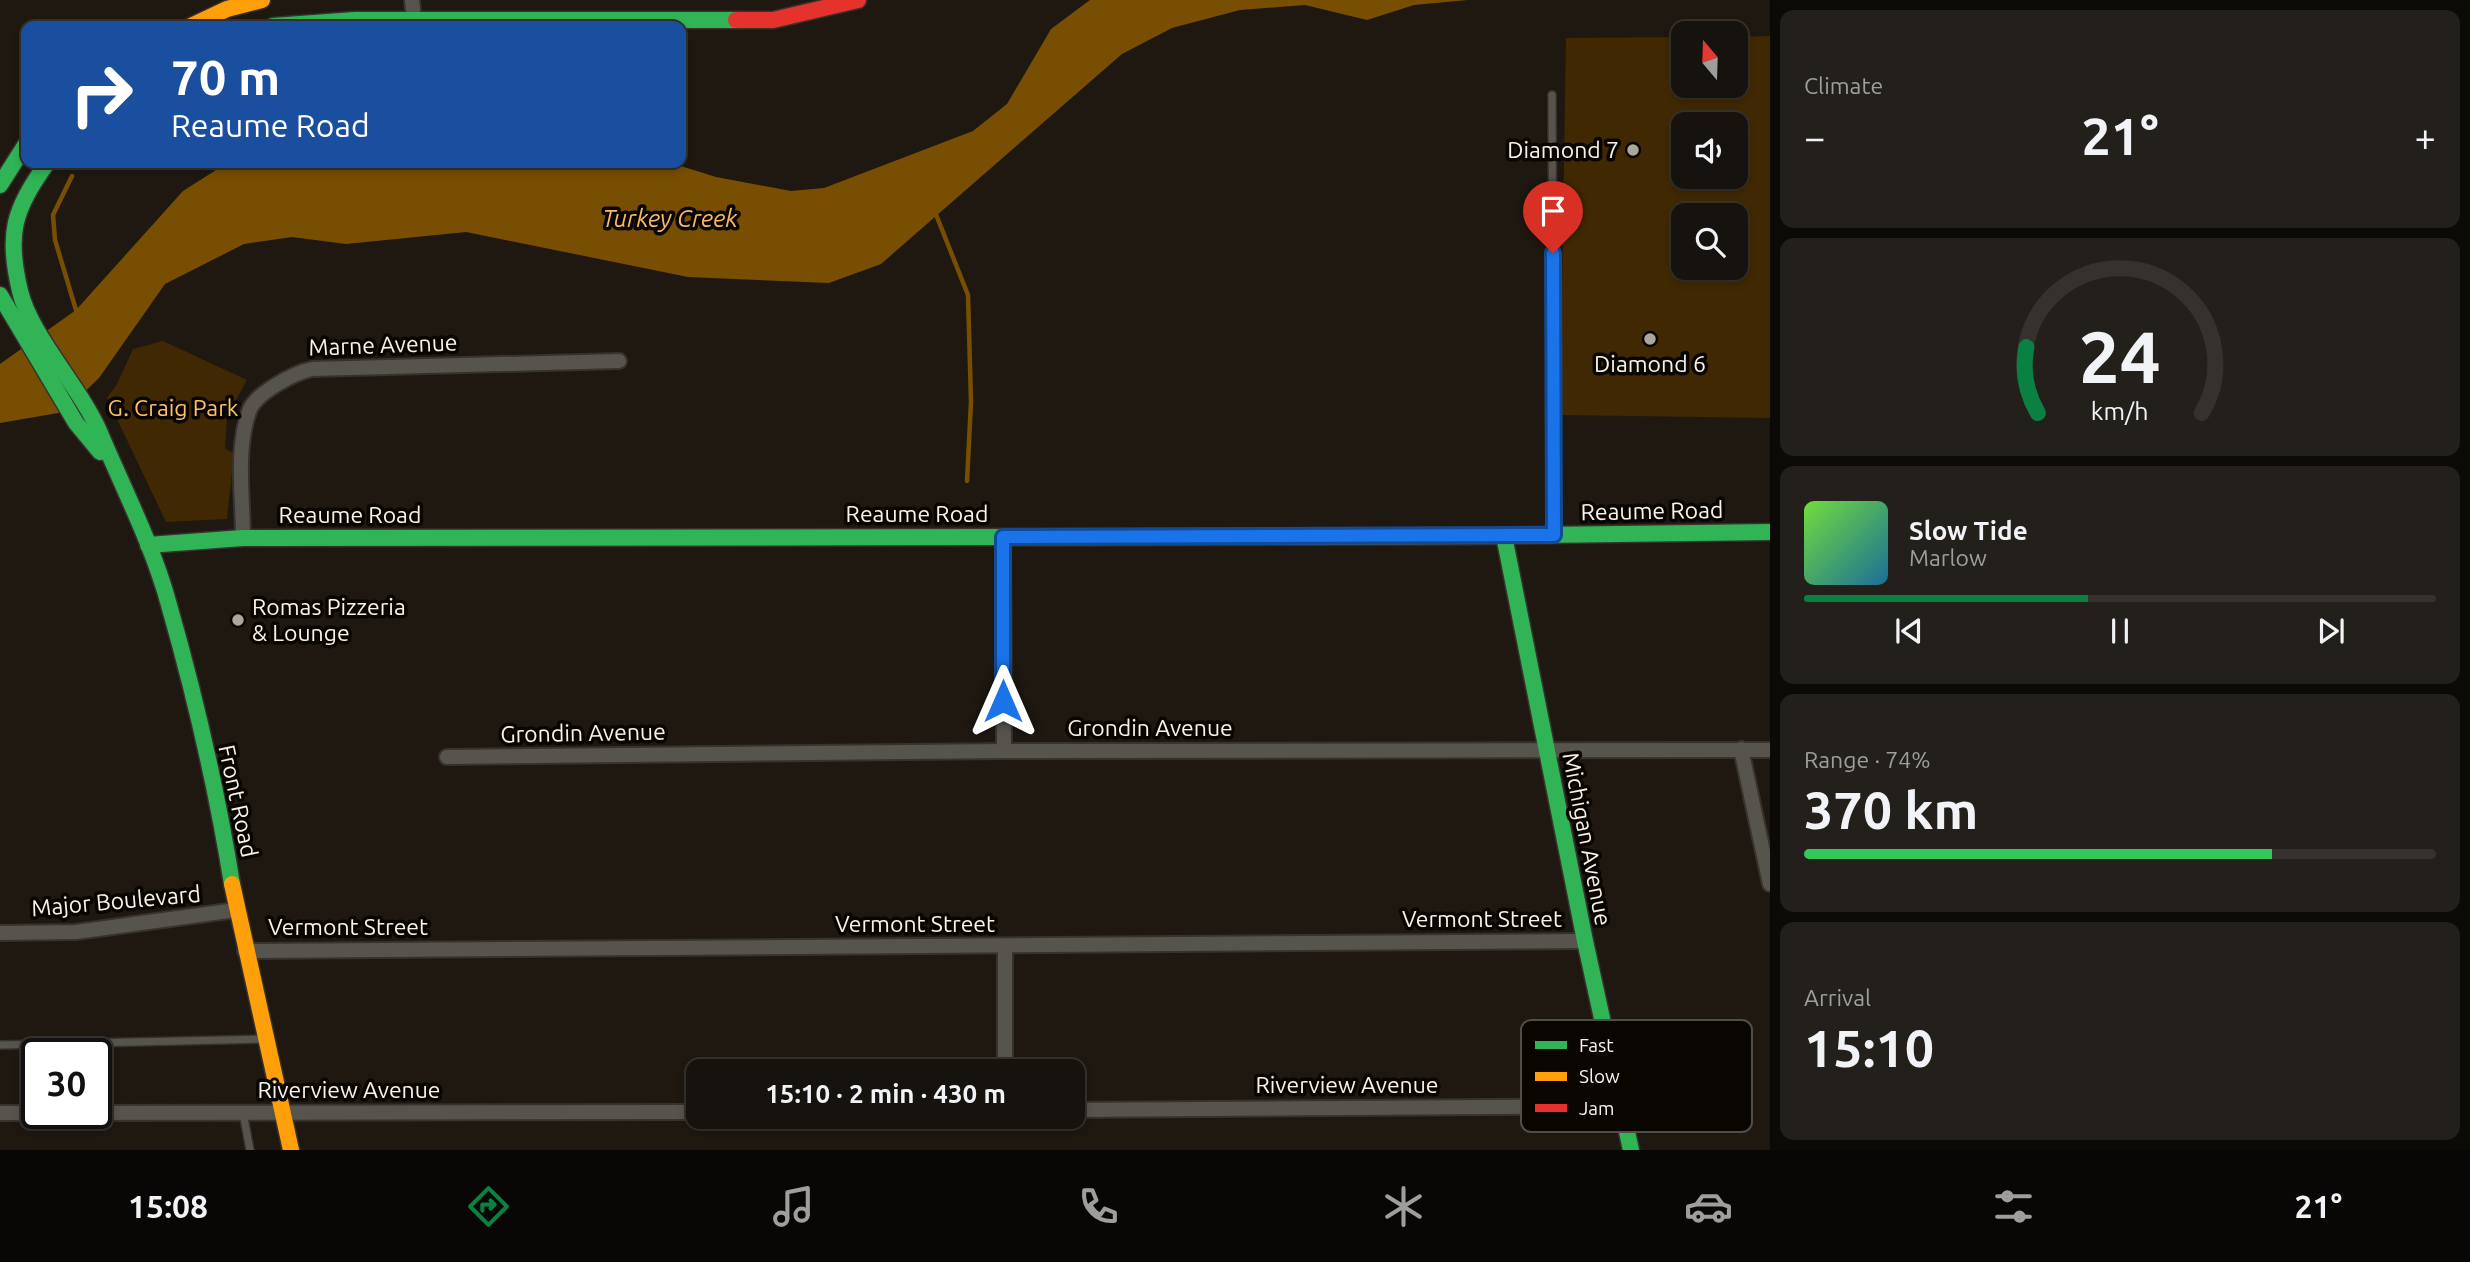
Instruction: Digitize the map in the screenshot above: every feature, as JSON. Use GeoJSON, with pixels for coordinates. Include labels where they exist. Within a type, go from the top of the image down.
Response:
{"type":"FeatureCollection","features":[{"type":"Feature","properties":{"kind":"street"},"geometry":{"type":"LineString","coordinates":[[202,21],[227,9],[262,0]]}},
{"type":"Feature","properties":{"kind":"street"},"geometry":{"type":"LineString","coordinates":[[412,0],[414,21]]}},
{"type":"Feature","properties":{"kind":"street"},"geometry":{"type":"LineString","coordinates":[[341,21],[773,20],[858,0]]}},
{"type":"Feature","properties":{"kind":"street"},"geometry":{"type":"LineString","coordinates":[[0,185],[21,152]]}},
{"type":"Feature","properties":{"kind":"street"},"geometry":{"type":"LineString","coordinates":[[43,168],[23,197],[16,218],[13,249],[26,325],[76,423],[114,470]]}},
{"type":"Feature","properties":{"kind":"street"},"geometry":{"type":"LineString","coordinates":[[0,212],[16,218]]}},
{"type":"Feature","properties":{"kind":"street"},"geometry":{"type":"LineString","coordinates":[[0,295],[26,325],[92,414],[114,470]]}},
{"type":"Feature","properties":{"kind":"street","name":"Marne Avenue"},"geometry":{"type":"LineString","coordinates":[[243,538],[243,436],[251,406],[291,374],[312,369],[619,360]]}},
{"type":"Feature","properties":{"kind":"street","name":"Front Road"},"geometry":{"type":"LineString","coordinates":[[114,470],[148,545],[169,604],[222,824],[236,911],[268,1039],[291,1150]]}},
{"type":"Feature","properties":{"kind":"street","name":"Reaume Road"},"geometry":{"type":"LineString","coordinates":[[148,545],[243,538],[1504,536],[1770,532]]}},
{"type":"Feature","properties":{"kind":"street","name":"Michigan Avenue"},"geometry":{"type":"LineString","coordinates":[[1504,536],[1602,1020]]}},
{"type":"Feature","properties":{"kind":"street"},"geometry":{"type":"LineString","coordinates":[[1003,537],[1004,751]]}},
{"type":"Feature","properties":{"kind":"street"},"geometry":{"type":"LineString","coordinates":[[1741,750],[1770,884]]}},
{"type":"Feature","properties":{"kind":"street","name":"Grondin Avenue"},"geometry":{"type":"LineString","coordinates":[[447,757],[1004,751],[1770,750]]}},
{"type":"Feature","properties":{"kind":"street","name":"Major Boulevard"},"geometry":{"type":"LineString","coordinates":[[0,933],[76,932],[236,911]]}},
{"type":"Feature","properties":{"kind":"street","name":"Vermont Street"},"geometry":{"type":"LineString","coordinates":[[245,951],[1585,941]]}},
{"type":"Feature","properties":{"kind":"street"},"geometry":{"type":"LineString","coordinates":[[1004,946],[1005,1059]]}},
{"type":"Feature","properties":{"kind":"street","name":"Riverview Avenue"},"geometry":{"type":"LineString","coordinates":[[1085,1110],[1521,1107]]}},
{"type":"Feature","properties":{"kind":"street","name":"Riverview Avenue"},"geometry":{"type":"LineString","coordinates":[[0,1113],[686,1112]]}},
{"type":"Feature","properties":{"kind":"street","name":"Michigan Avenue"},"geometry":{"type":"LineString","coordinates":[[1627,1132],[1631,1150]]}},
{"type":"Feature","properties":{"kind":"lane"},"geometry":{"type":"LineString","coordinates":[[1552,95],[1554,535]]}},
{"type":"Feature","properties":{"kind":"lane"},"geometry":{"type":"LineString","coordinates":[[0,1045],[268,1039]]}},
{"type":"Feature","properties":{"kind":"lane"},"geometry":{"type":"LineString","coordinates":[[243,1113],[250,1150]]}},
{"type":"Feature","properties":{"kind":"green space"},"geometry":{"type":"Polygon","coordinates":[[[1770,36],[1770,418],[1560,415],[1566,38],[1671,37],[1671,98],[1748,98],[1748,37],[1770,36]]]}},
{"type":"Feature","properties":{"kind":"green space","name":"G. Craig Park"},"geometry":{"type":"Polygon","coordinates":[[[163,341],[247,380],[227,416],[225,449],[234,453],[227,519],[166,522],[107,398],[117,384],[133,349],[163,341]]]}},
{"type":"Feature","properties":{"kind":"water","name":"Turkey Creek"},"geometry":{"type":"Polygon","coordinates":[[[1090,0],[1468,0],[1414,5],[1367,20],[1305,5],[1240,10],[1172,28],[1122,54],[881,264],[829,283],[688,277],[466,232],[346,244],[292,237],[244,244],[165,284],[99,378],[64,412],[0,423],[0,364],[76,310],[183,191],[219,168],[686,168],[716,177],[791,191],[824,188],[973,131],[1007,104],[1051,29],[1090,0]]]}},
{"type":"Feature","properties":{"kind":"waterway"},"geometry":{"type":"LineString","coordinates":[[72,176],[53,215],[55,240],[76,310]]}},
{"type":"Feature","properties":{"kind":"waterway"},"geometry":{"type":"LineString","coordinates":[[935,212],[968,295],[971,402],[967,481]]}},
{"type":"Feature","properties":{"kind":"traffic: fast"},"geometry":{"type":"LineString","coordinates":[[341,21],[736,20]]}},
{"type":"Feature","properties":{"kind":"traffic: fast"},"geometry":{"type":"LineString","coordinates":[[0,185],[21,152]]}},
{"type":"Feature","properties":{"kind":"traffic: fast"},"geometry":{"type":"LineString","coordinates":[[44,168],[27,195],[16,223],[14,253],[20,291],[34,325],[92,416],[155,561],[196,709],[232,884]]}},
{"type":"Feature","properties":{"kind":"traffic: fast"},"geometry":{"type":"LineString","coordinates":[[0,295],[76,423],[100,452]]}},
{"type":"Feature","properties":{"kind":"traffic: fast"},"geometry":{"type":"LineString","coordinates":[[1469,536],[1770,532]]}},
{"type":"Feature","properties":{"kind":"traffic: fast"},"geometry":{"type":"LineString","coordinates":[[1504,536],[1602,1020]]}},
{"type":"Feature","properties":{"kind":"traffic: fast"},"geometry":{"type":"LineString","coordinates":[[148,545],[243,538],[1095,537]]}},
{"type":"Feature","properties":{"kind":"traffic: fast"},"geometry":{"type":"LineString","coordinates":[[1627,1132],[1631,1150]]}},
{"type":"Feature","properties":{"kind":"traffic: slow"},"geometry":{"type":"LineString","coordinates":[[202,21],[227,9],[262,0]]}},
{"type":"Feature","properties":{"kind":"traffic: slow"},"geometry":{"type":"LineString","coordinates":[[1095,537],[1469,536]]}},
{"type":"Feature","properties":{"kind":"traffic: slow"},"geometry":{"type":"LineString","coordinates":[[232,884],[291,1150]]}},
{"type":"Feature","properties":{"kind":"traffic: jam"},"geometry":{"type":"LineString","coordinates":[[736,20],[773,20],[858,0]]}},
{"type":"Feature","properties":{"kind":"place","name":"Diamond 7"},"geometry":{"type":"Point","coordinates":[1633,150]}},
{"type":"Feature","properties":{"kind":"place","name":"Diamond 6"},"geometry":{"type":"Point","coordinates":[1650,339]}},
{"type":"Feature","properties":{"kind":"place","name":"Romas Pizzeria & Lounge"},"geometry":{"type":"Point","coordinates":[238,620]}},
{"type":"Feature","properties":{"kind":"route"},"geometry":{"type":"LineString","coordinates":[[1003,701],[1003,537],[1554,535],[1553,253]]}}]}
